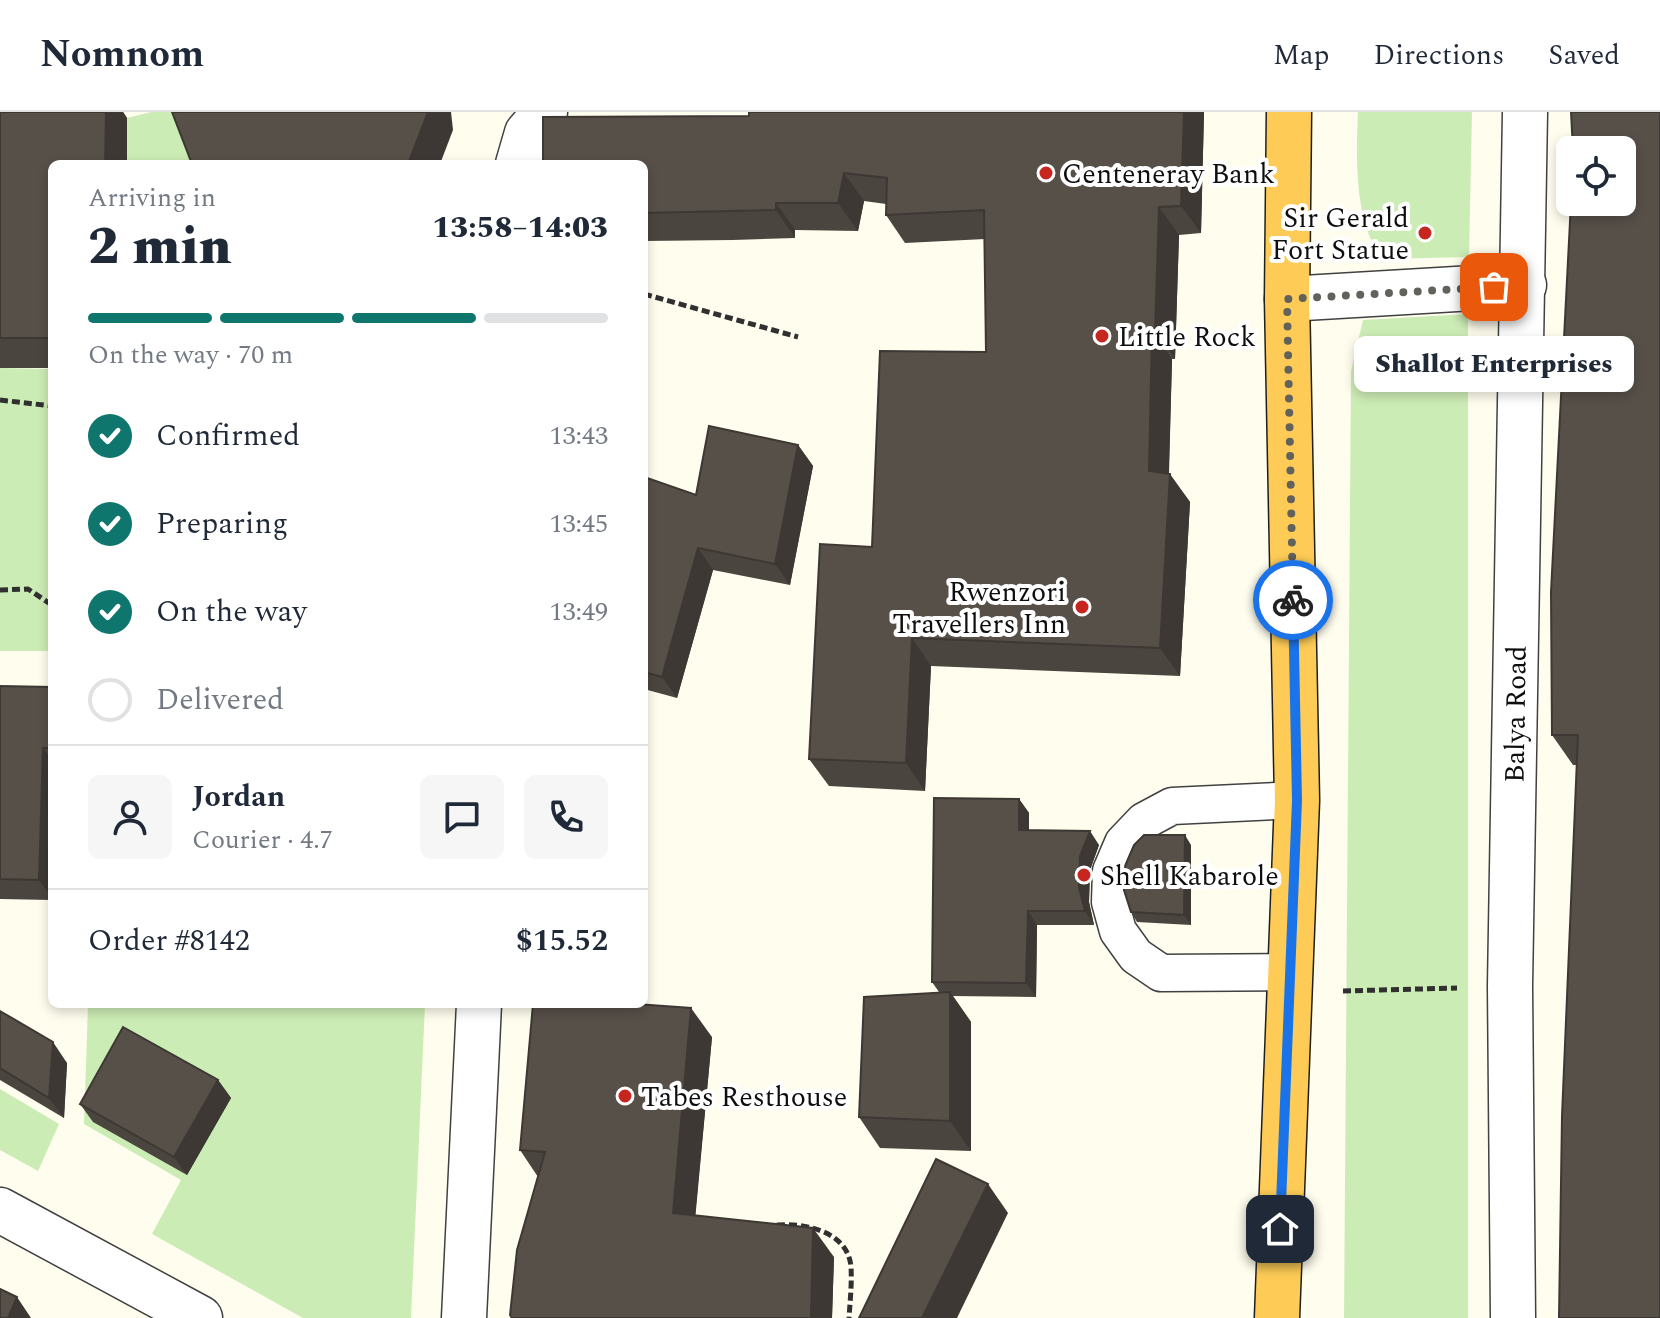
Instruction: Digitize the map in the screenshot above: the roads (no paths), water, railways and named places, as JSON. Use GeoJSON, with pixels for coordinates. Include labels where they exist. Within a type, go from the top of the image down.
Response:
{"type":"FeatureCollection","features":[{"type":"Feature","properties":{"kind":"highway"},"geometry":{"type":"LineString","coordinates":[[1277,1318],[1297,800],[1287,299],[1289,112]]}},
{"type":"Feature","properties":{"kind":"street"},"geometry":{"type":"LineString","coordinates":[[519,160],[527,133],[545,112]]}},
{"type":"Feature","properties":{"kind":"street","name":"Balya Road"},"geometry":{"type":"LineString","coordinates":[[1513,1318],[1510,986],[1525,112]]}},
{"type":"Feature","properties":{"kind":"street"},"geometry":{"type":"LineString","coordinates":[[1287,299],[1524,285]]}},
{"type":"Feature","properties":{"kind":"street"},"geometry":{"type":"LineString","coordinates":[[464,1318],[479,1008]]}},
{"type":"Feature","properties":{"kind":"street"},"geometry":{"type":"LineString","coordinates":[[0,1210],[200,1318]]}},
{"type":"Feature","properties":{"kind":"lane"},"geometry":{"type":"LineString","coordinates":[[1290,982],[1161,973],[1136,956],[1118,931],[1110,902],[1111,871],[1123,843],[1144,821],[1172,806],[1297,800]]}},
{"type":"Feature","properties":{"kind":"place","name":"Centeneray Bank"},"geometry":{"type":"Point","coordinates":[1046,173]}},
{"type":"Feature","properties":{"kind":"place","name":"Sir Gerald Fort Statue"},"geometry":{"type":"Point","coordinates":[1425,233]}},
{"type":"Feature","properties":{"kind":"place","name":"Shallot Enterprises"},"geometry":{"type":"Point","coordinates":[1494,287]}},
{"type":"Feature","properties":{"kind":"place","name":"Little Rock"},"geometry":{"type":"Point","coordinates":[1102,336]}},
{"type":"Feature","properties":{"kind":"place","name":"Rwenzori Travellers Inn"},"geometry":{"type":"Point","coordinates":[1082,607]}},
{"type":"Feature","properties":{"kind":"place","name":"Shell Kabarole"},"geometry":{"type":"Point","coordinates":[1084,875]}},
{"type":"Feature","properties":{"kind":"place","name":"Tabes Resthouse"},"geometry":{"type":"Point","coordinates":[625,1096]}}]}
